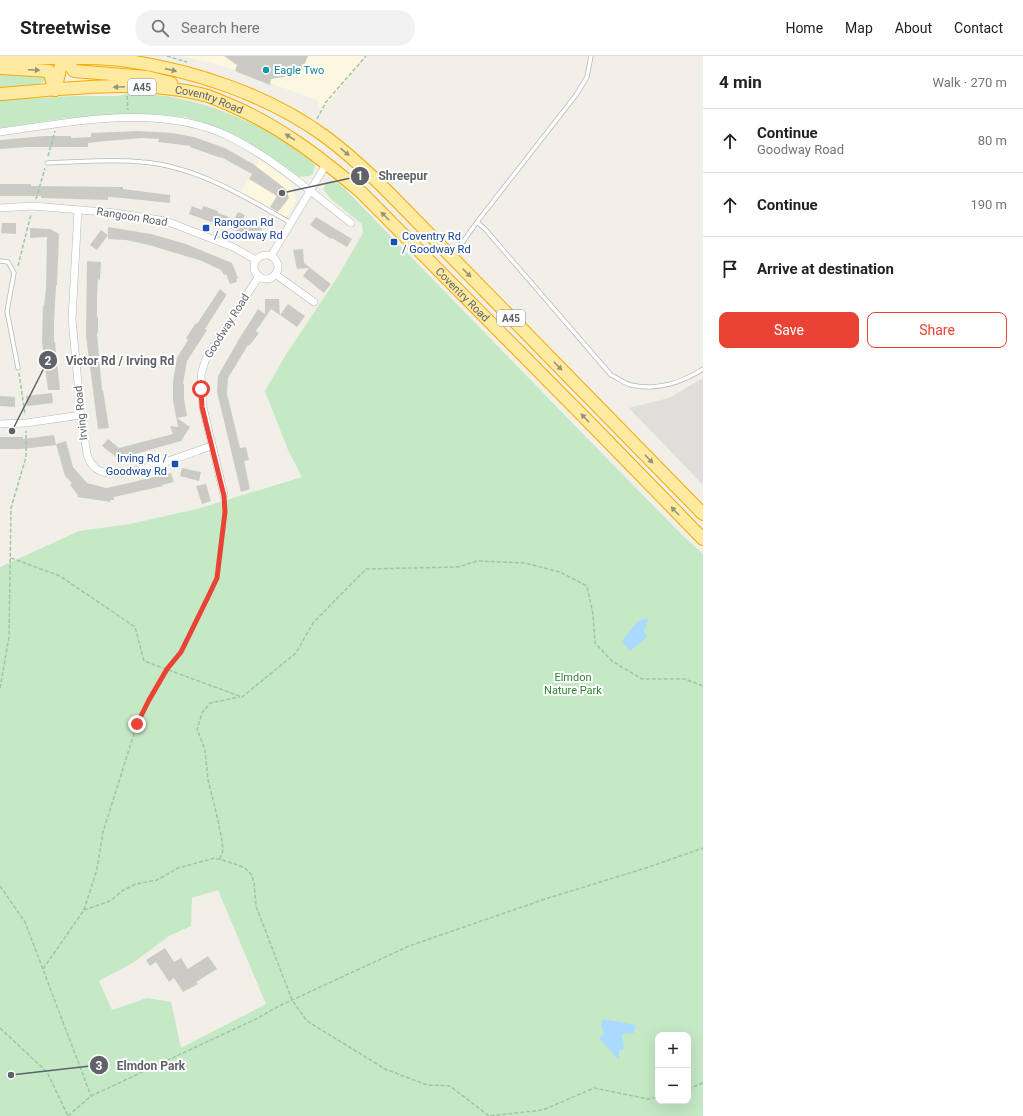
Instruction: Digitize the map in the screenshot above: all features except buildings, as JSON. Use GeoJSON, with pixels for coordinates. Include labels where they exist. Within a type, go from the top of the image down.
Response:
{"type":"FeatureCollection","features":[{"type":"Feature","properties":{"kind":"highway","name":"Coventry Road"},"geometry":{"type":"LineString","coordinates":[[0,60],[63,57],[120,60],[169,69],[214,81],[279,109],[324,135],[392,195],[703,514]]}},
{"type":"Feature","properties":{"kind":"highway"},"geometry":{"type":"LineString","coordinates":[[55,90],[63,57]]}},
{"type":"Feature","properties":{"kind":"highway"},"geometry":{"type":"LineString","coordinates":[[63,57],[74,71],[147,77],[187,87],[208,96]]}},
{"type":"Feature","properties":{"kind":"highway"},"geometry":{"type":"LineString","coordinates":[[0,68],[48,71],[55,90]]}},
{"type":"Feature","properties":{"kind":"highway","name":"Coventry Road"},"geometry":{"type":"LineString","coordinates":[[0,94],[138,86],[168,89],[208,96],[253,115],[295,140],[327,163],[361,192],[703,539]]}},
{"type":"Feature","properties":{"kind":"street"},"geometry":{"type":"LineString","coordinates":[[0,132],[74,122],[130,118],[165,119],[184,122],[211,129],[250,148],[310,191],[351,223]]}},
{"type":"Feature","properties":{"kind":"street"},"geometry":{"type":"LineString","coordinates":[[271,256],[327,163]]}},
{"type":"Feature","properties":{"kind":"street","name":"Rangoon Road"},"geometry":{"type":"LineString","coordinates":[[0,208],[33,206],[116,212],[166,221],[234,247],[256,260]]}},
{"type":"Feature","properties":{"kind":"street","name":"Irving Road"},"geometry":{"type":"LineString","coordinates":[[78,210],[72,319],[81,415],[85,447],[89,460],[99,471],[122,473],[154,465],[211,446]]}},
{"type":"Feature","properties":{"kind":"street"},"geometry":{"type":"LineString","coordinates":[[262,256],[271,256],[275,259],[277,264],[275,274],[268,278],[259,276],[254,269],[256,260],[262,256]]}},
{"type":"Feature","properties":{"kind":"street"},"geometry":{"type":"LineString","coordinates":[[275,274],[314,302]]}},
{"type":"Feature","properties":{"kind":"street","name":"Goodway Road"},"geometry":{"type":"LineString","coordinates":[[224,495],[202,407],[201,375],[205,361],[259,276]]}},
{"type":"Feature","properties":{"kind":"street"},"geometry":{"type":"LineString","coordinates":[[0,424],[81,415]]}},
{"type":"Feature","properties":{"kind":"lane"},"geometry":{"type":"LineString","coordinates":[[450,256],[462,243],[576,95],[587,77],[591,56]]}},
{"type":"Feature","properties":{"kind":"lane"},"geometry":{"type":"LineString","coordinates":[[47,163],[142,162],[175,168],[213,181],[291,223]]}},
{"type":"Feature","properties":{"kind":"lane"},"geometry":{"type":"LineString","coordinates":[[477,222],[485,229],[611,375],[630,384],[644,387],[663,386],[688,379],[703,369]]}},
{"type":"Feature","properties":{"kind":"lane"},"geometry":{"type":"LineString","coordinates":[[0,261],[8,262],[14,273],[7,311],[18,368]]}},
{"type":"Feature","properties":{"kind":"path"},"geometry":{"type":"LineString","coordinates":[[167,56],[187,62]]}},
{"type":"Feature","properties":{"kind":"path"},"geometry":{"type":"LineString","coordinates":[[317,120],[326,102],[366,56]]}},
{"type":"Feature","properties":{"kind":"path"},"geometry":{"type":"LineString","coordinates":[[126,90],[130,118]]}},
{"type":"Feature","properties":{"kind":"path"},"geometry":{"type":"LineString","coordinates":[[14,273],[18,266],[33,206],[47,163],[56,128]]}},
{"type":"Feature","properties":{"kind":"path"},"geometry":{"type":"LineString","coordinates":[[0,688],[9,637],[11,508],[26,457],[26,422],[18,368]]}},
{"type":"Feature","properties":{"kind":"path"},"geometry":{"type":"LineString","coordinates":[[43,969],[84,910],[96,869],[103,832],[137,724],[167,669],[181,652],[217,578],[225,512],[224,495]]}},
{"type":"Feature","properties":{"kind":"path"},"geometry":{"type":"LineString","coordinates":[[11,558],[60,576],[135,627],[144,661],[242,697]]}},
{"type":"Feature","properties":{"kind":"path"},"geometry":{"type":"LineString","coordinates":[[220,859],[223,850],[222,841],[208,780],[205,750],[197,729],[202,713],[210,703],[242,697],[296,653],[313,623],[366,569],[458,567],[477,561],[525,563],[560,572],[587,586],[593,614],[595,643],[612,661],[642,679],[685,679],[703,686]]}},
{"type":"Feature","properties":{"kind":"path"},"geometry":{"type":"LineString","coordinates":[[0,1028],[47,1072],[68,1116],[91,1096],[409,946],[545,899],[646,868],[703,848]]}},
{"type":"Feature","properties":{"kind":"path"},"geometry":{"type":"LineString","coordinates":[[84,910],[110,901],[122,891],[136,884],[157,880],[178,868],[214,858],[220,859],[245,868],[251,874],[254,882],[256,906],[292,1000],[307,1021],[385,1069],[427,1085],[450,1086],[489,1116],[543,1110],[594,1088],[648,1099],[655,1098]]}},
{"type":"Feature","properties":{"kind":"path"},"geometry":{"type":"LineString","coordinates":[[0,886],[25,922],[91,1096]]}},
{"type":"Feature","properties":{"kind":"path"},"geometry":{"type":"LineString","coordinates":[[691,1088],[703,1083]]}},
{"type":"Feature","properties":{"kind":"shaded area"},"geometry":{"type":"Polygon","coordinates":[[[182,56],[366,56],[321,112],[317,100],[220,65],[182,56]]]}},
{"type":"Feature","properties":{"kind":"shaded area"},"geometry":{"type":"Polygon","coordinates":[[[260,160],[291,182],[296,200],[286,219],[239,195],[260,160]]]}},
{"type":"Feature","properties":{"kind":"shaded area"},"geometry":{"type":"Polygon","coordinates":[[[703,378],[703,485],[629,408],[669,398],[703,378]]]}},
{"type":"Feature","properties":{"kind":"green space"},"geometry":{"type":"Polygon","coordinates":[[[0,72],[47,75],[46,81],[30,87],[0,89],[0,72]]]}},
{"type":"Feature","properties":{"kind":"green space"},"geometry":{"type":"Polygon","coordinates":[[[133,92],[189,101],[215,108],[252,123],[276,136],[306,157],[315,165],[313,174],[310,176],[299,177],[261,151],[237,137],[217,128],[185,117],[154,114],[66,118],[0,128],[0,100],[73,96],[119,96],[133,92]]]}},
{"type":"Feature","properties":{"kind":"green space","name":"Elmdon Nature Park"},"geometry":{"type":"Polygon","coordinates":[[[332,181],[338,183],[345,189],[684,537],[703,554],[703,1116],[0,1116],[0,567],[79,531],[130,524],[197,509],[302,477],[288,450],[265,391],[285,356],[337,278],[363,233],[362,224],[331,199],[323,189],[327,182],[332,181]],[[218,890],[192,898],[191,926],[169,936],[134,962],[99,981],[112,1010],[147,998],[171,1002],[181,1048],[266,1004],[218,890]]]}},
{"type":"Feature","properties":{"kind":"water"},"geometry":{"type":"Polygon","coordinates":[[[649,618],[644,630],[647,637],[630,651],[622,641],[638,621],[649,618]]]}},
{"type":"Feature","properties":{"kind":"water"},"geometry":{"type":"Polygon","coordinates":[[[603,1019],[636,1025],[634,1033],[622,1034],[624,1049],[619,1050],[619,1060],[599,1038],[604,1034],[601,1025],[603,1019]]]}},
{"type":"Feature","properties":{"kind":"place","name":"Eagle Two"},"geometry":{"type":"Point","coordinates":[266,70]}},
{"type":"Feature","properties":{"kind":"place","name":"Shreepur"},"geometry":{"type":"Point","coordinates":[282,193]}},
{"type":"Feature","properties":{"kind":"place","name":"Rangoon Rd / Goodway Rd"},"geometry":{"type":"Point","coordinates":[206,228]}},
{"type":"Feature","properties":{"kind":"place","name":"Coventry Rd / Goodway Rd"},"geometry":{"type":"Point","coordinates":[394,242]}},
{"type":"Feature","properties":{"kind":"place","name":"Victor Rd / Irving Rd"},"geometry":{"type":"Point","coordinates":[12,431]}},
{"type":"Feature","properties":{"kind":"place","name":"Irving Rd / Goodway Rd"},"geometry":{"type":"Point","coordinates":[175,464]}},
{"type":"Feature","properties":{"kind":"place","name":"Elmdon Park"},"geometry":{"type":"Point","coordinates":[11,1075]}},
{"type":"Feature","properties":{"kind":"route"},"geometry":{"type":"LineString","coordinates":[[137,724],[167,669],[181,652],[217,578],[225,512],[224,496],[202,407],[201,389]]}}]}
